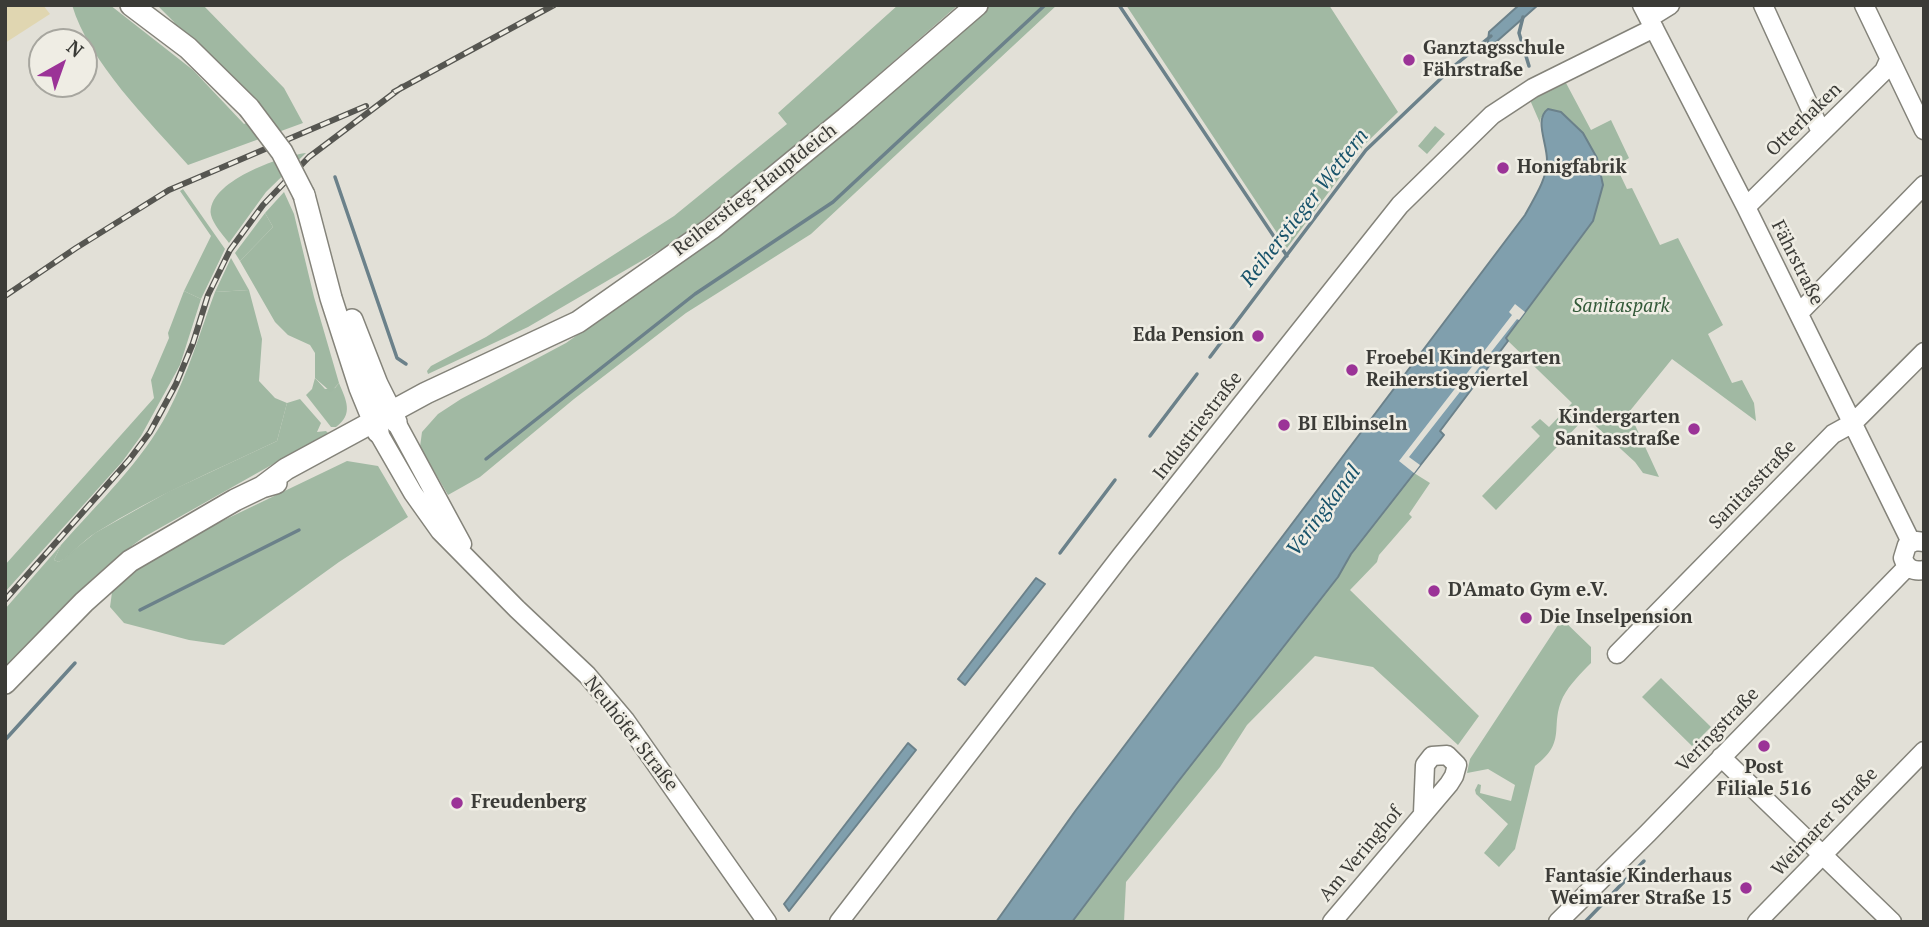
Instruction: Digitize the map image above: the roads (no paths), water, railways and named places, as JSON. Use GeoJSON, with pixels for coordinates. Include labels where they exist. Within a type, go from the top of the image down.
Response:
{"type":"FeatureCollection","features":[{"type":"Feature","properties":{"kind":"main road","name":"Neuhöfer Straße"},"geometry":{"type":"LineString","coordinates":[[131,5],[188,48],[249,108],[282,152],[316,221],[377,384],[385,423]]}},
{"type":"Feature","properties":{"kind":"main road","name":"Reiherstieg-Hauptdeich"},"geometry":{"type":"LineString","coordinates":[[5,683],[84,601],[130,561],[262,487],[293,478],[385,423],[426,393],[578,322],[712,228],[846,118],[976,5]]}},
{"type":"Feature","properties":{"kind":"main road","name":"Neuhöfer Straße"},"geometry":{"type":"LineString","coordinates":[[303,195],[331,298],[360,388],[385,423]]}},
{"type":"Feature","properties":{"kind":"main road","name":"Reiherstieg-Hauptdeich"},"geometry":{"type":"LineString","coordinates":[[385,423],[470,384],[516,351]]}},
{"type":"Feature","properties":{"kind":"main road"},"geometry":{"type":"LineString","coordinates":[[377,384],[397,392],[426,393]]}},
{"type":"Feature","properties":{"kind":"street","name":"Industriestraße"},"geometry":{"type":"LineString","coordinates":[[839,922],[1112,567],[1399,205],[1492,115],[1670,5]]}},
{"type":"Feature","properties":{"kind":"street"},"geometry":{"type":"LineString","coordinates":[[1763,5],[1821,132]]}},
{"type":"Feature","properties":{"kind":"street"},"geometry":{"type":"LineString","coordinates":[[1864,5],[1924,130]]}},
{"type":"Feature","properties":{"kind":"street","name":"Fährstraße"},"geometry":{"type":"LineString","coordinates":[[1648,17],[1853,423],[1917,542]]}},
{"type":"Feature","properties":{"kind":"street","name":"Otterhaken"},"geometry":{"type":"LineString","coordinates":[[1745,207],[1884,71],[1889,60]]}},
{"type":"Feature","properties":{"kind":"street"},"geometry":{"type":"LineString","coordinates":[[1798,313],[1924,185]]}},
{"type":"Feature","properties":{"kind":"street","name":"Sanitasstraße"},"geometry":{"type":"LineString","coordinates":[[1617,654],[1833,434],[1853,423],[1924,352]]}},
{"type":"Feature","properties":{"kind":"street","name":"Neuhöfer Straße"},"geometry":{"type":"LineString","coordinates":[[385,423],[426,513],[440,531],[604,694],[767,922]]}},
{"type":"Feature","properties":{"kind":"street"},"geometry":{"type":"LineString","coordinates":[[1915,568],[1903,553],[1917,542]]}},
{"type":"Feature","properties":{"kind":"street","name":"Veringstraße"},"geometry":{"type":"LineString","coordinates":[[1558,922],[1721,757],[1915,568]]}},
{"type":"Feature","properties":{"kind":"street"},"geometry":{"type":"LineString","coordinates":[[1721,757],[1892,922]]}},
{"type":"Feature","properties":{"kind":"street","name":"Weimarer Straße"},"geometry":{"type":"LineString","coordinates":[[1757,922],[1822,855],[1920,762]]}},
{"type":"Feature","properties":{"kind":"street","name":"Am Veringhof"},"geometry":{"type":"LineString","coordinates":[[1332,922],[1423,813]]}},
{"type":"Feature","properties":{"kind":"water"},"geometry":{"type":"Polygon","coordinates":[[[1519,5],[1538,5],[1487,50],[1489,32],[1519,5]]]}},
{"type":"Feature","properties":{"kind":"water","name":"Veringkanal"},"geometry":{"type":"Polygon","coordinates":[[[1548,109],[1561,112],[1583,133],[1597,158],[1603,185],[1593,221],[1440,431],[1444,435],[1072,922],[996,922],[1076,810],[1525,215],[1545,175],[1547,160],[1542,119],[1548,109]]]}},
{"type":"Feature","properties":{"kind":"water"},"geometry":{"type":"Polygon","coordinates":[[[1036,578],[1045,584],[965,685],[958,679],[1036,578]]]}},
{"type":"Feature","properties":{"kind":"water"},"geometry":{"type":"Polygon","coordinates":[[[908,743],[916,750],[789,911],[784,904],[908,743]]]}},
{"type":"Feature","properties":{"kind":"waterway"},"geometry":{"type":"LineString","coordinates":[[486,459],[695,294],[833,202],[1045,5]]}},
{"type":"Feature","properties":{"kind":"waterway"},"geometry":{"type":"LineString","coordinates":[[1119,5],[1287,256]]}},
{"type":"Feature","properties":{"kind":"waterway"},"geometry":{"type":"LineString","coordinates":[[1523,17],[1519,33],[1529,66]]}},
{"type":"Feature","properties":{"kind":"waterway","name":"Reiherstieger Wettern"},"geometry":{"type":"LineString","coordinates":[[1210,357],[1366,150],[1454,66],[1491,36]]}},
{"type":"Feature","properties":{"kind":"waterway"},"geometry":{"type":"LineString","coordinates":[[335,177],[397,358],[406,364]]}},
{"type":"Feature","properties":{"kind":"waterway","name":"Reiherstieger Wettern"},"geometry":{"type":"LineString","coordinates":[[1150,436],[1197,374]]}},
{"type":"Feature","properties":{"kind":"waterway","name":"Reiherstieger Wettern"},"geometry":{"type":"LineString","coordinates":[[1060,553],[1115,480]]}},
{"type":"Feature","properties":{"kind":"waterway"},"geometry":{"type":"LineString","coordinates":[[140,610],[299,530]]}},
{"type":"Feature","properties":{"kind":"waterway"},"geometry":{"type":"LineString","coordinates":[[5,740],[75,663]]}},
{"type":"Feature","properties":{"kind":"waterway"},"geometry":{"type":"LineString","coordinates":[[1585,922],[1644,861]]}},
{"type":"Feature","properties":{"kind":"railway"},"geometry":{"type":"LineString","coordinates":[[394,92],[554,5]]}},
{"type":"Feature","properties":{"kind":"railway"},"geometry":{"type":"LineString","coordinates":[[5,600],[129,460],[150,432],[176,384],[193,343],[208,295],[230,250],[263,205],[309,157],[402,87]]}},
{"type":"Feature","properties":{"kind":"railway"},"geometry":{"type":"LineString","coordinates":[[5,296],[169,190],[366,106]]}},
{"type":"Feature","properties":{"kind":"place","name":"Ganztagsschule Fährstraße"},"geometry":{"type":"Point","coordinates":[1409,60]}},
{"type":"Feature","properties":{"kind":"place","name":"Honigfabrik"},"geometry":{"type":"Point","coordinates":[1503,168]}},
{"type":"Feature","properties":{"kind":"place","name":"Eda Pension"},"geometry":{"type":"Point","coordinates":[1258,336]}},
{"type":"Feature","properties":{"kind":"place","name":"Froebel Kindergarten Reiherstiegviertel"},"geometry":{"type":"Point","coordinates":[1352,370]}},
{"type":"Feature","properties":{"kind":"place","name":"BI Elbinseln"},"geometry":{"type":"Point","coordinates":[1284,425]}},
{"type":"Feature","properties":{"kind":"place","name":"Kindergarten Sanitasstraße"},"geometry":{"type":"Point","coordinates":[1694,429]}},
{"type":"Feature","properties":{"kind":"place","name":"D'Amato Gym e.V."},"geometry":{"type":"Point","coordinates":[1434,591]}},
{"type":"Feature","properties":{"kind":"place","name":"Die Inselpension"},"geometry":{"type":"Point","coordinates":[1526,618]}},
{"type":"Feature","properties":{"kind":"place","name":"Post Filiale 516"},"geometry":{"type":"Point","coordinates":[1764,746]}},
{"type":"Feature","properties":{"kind":"place","name":"Freudenberg"},"geometry":{"type":"Point","coordinates":[457,803]}},
{"type":"Feature","properties":{"kind":"place","name":"Fantasie Kinderhaus Weimarer Straße 15"},"geometry":{"type":"Point","coordinates":[1746,888]}},
{"type":"Feature","properties":{"kind":"park label","name":"Sanitaspark"},"geometry":{"type":"Point","coordinates":[1621,307]}}]}
